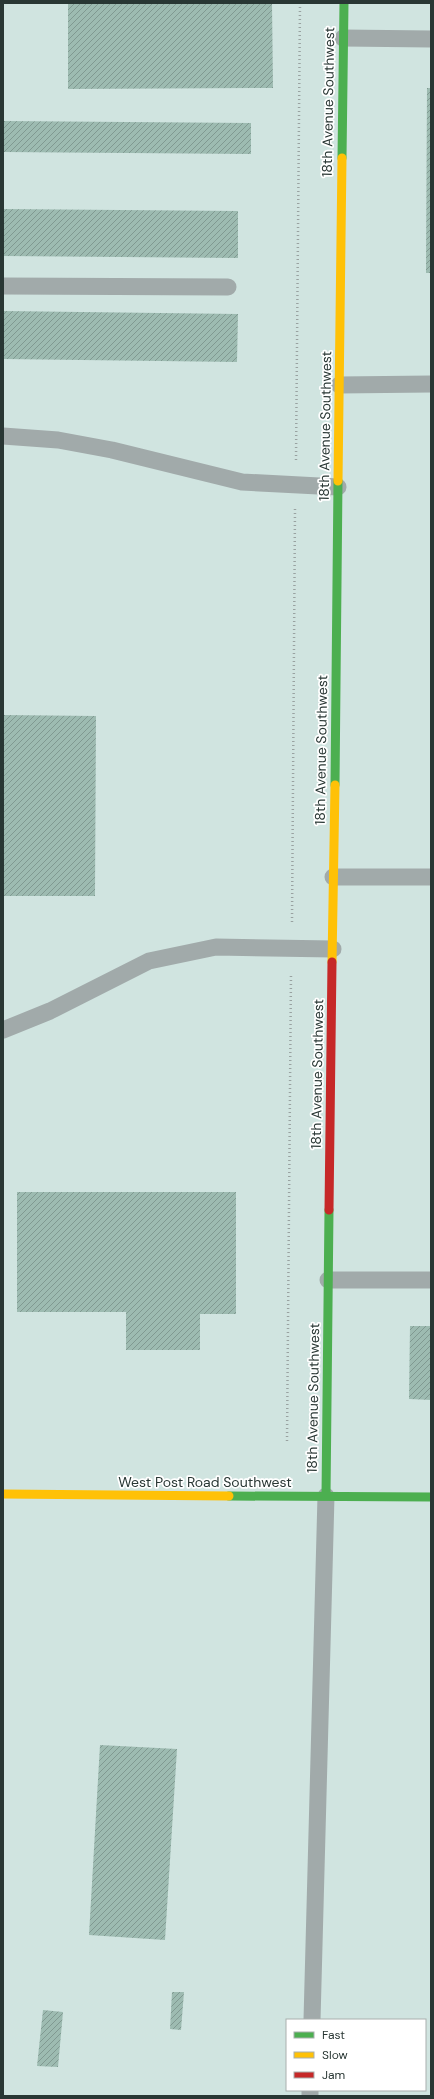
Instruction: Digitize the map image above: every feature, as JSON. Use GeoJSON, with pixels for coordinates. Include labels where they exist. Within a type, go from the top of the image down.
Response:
{"type":"FeatureCollection","features":[{"type":"Feature","properties":{"kind":"street","name":"18th Avenue Southwest"},"geometry":{"type":"LineString","coordinates":[[326,1496],[344,3]]}},
{"type":"Feature","properties":{"kind":"street","name":"West Post Road Southwest"},"geometry":{"type":"LineString","coordinates":[[3,1494],[431,1497]]}},
{"type":"Feature","properties":{"kind":"lane"},"geometry":{"type":"LineString","coordinates":[[343,38],[431,39]]}},
{"type":"Feature","properties":{"kind":"lane"},"geometry":{"type":"LineString","coordinates":[[3,286],[228,287]]}},
{"type":"Feature","properties":{"kind":"lane"},"geometry":{"type":"LineString","coordinates":[[339,385],[431,384]]}},
{"type":"Feature","properties":{"kind":"lane"},"geometry":{"type":"LineString","coordinates":[[3,436],[58,440],[89,445],[242,482],[338,487]]}},
{"type":"Feature","properties":{"kind":"lane"},"geometry":{"type":"LineString","coordinates":[[333,877],[431,877]]}},
{"type":"Feature","properties":{"kind":"lane"},"geometry":{"type":"LineString","coordinates":[[3,1030],[50,1011],[149,961],[216,947],[332,949]]}},
{"type":"Feature","properties":{"kind":"lane"},"geometry":{"type":"LineString","coordinates":[[328,1280],[431,1280]]}},
{"type":"Feature","properties":{"kind":"lane"},"geometry":{"type":"LineString","coordinates":[[312,2019],[326,1496]]}},
{"type":"Feature","properties":{"kind":"path"},"geometry":{"type":"LineString","coordinates":[[287,1442],[300,3]]}},
{"type":"Feature","properties":{"kind":"building"},"geometry":{"type":"Polygon","coordinates":[[[68,3],[272,3],[273,88],[68,89],[68,3]]]}},
{"type":"Feature","properties":{"kind":"building"},"geometry":{"type":"Polygon","coordinates":[[[427,88],[431,88],[431,273],[426,273],[427,88]]]}},
{"type":"Feature","properties":{"kind":"building"},"geometry":{"type":"Polygon","coordinates":[[[3,121],[251,123],[251,154],[3,152],[3,121]]]}},
{"type":"Feature","properties":{"kind":"building"},"geometry":{"type":"Polygon","coordinates":[[[3,209],[238,211],[238,258],[3,256],[3,209]]]}},
{"type":"Feature","properties":{"kind":"building"},"geometry":{"type":"Polygon","coordinates":[[[3,311],[238,314],[237,362],[3,359],[3,311]]]}},
{"type":"Feature","properties":{"kind":"building"},"geometry":{"type":"Polygon","coordinates":[[[3,715],[96,716],[95,896],[3,896],[3,715]]]}},
{"type":"Feature","properties":{"kind":"building"},"geometry":{"type":"Polygon","coordinates":[[[17,1192],[236,1192],[236,1314],[200,1314],[200,1350],[126,1350],[126,1312],[17,1312],[17,1192]]]}},
{"type":"Feature","properties":{"kind":"building"},"geometry":{"type":"Polygon","coordinates":[[[410,1326],[431,1326],[431,1400],[409,1399],[410,1326]]]}},
{"type":"Feature","properties":{"kind":"building"},"geometry":{"type":"Polygon","coordinates":[[[100,1745],[177,1749],[165,1940],[89,1935],[100,1745]]]}},
{"type":"Feature","properties":{"kind":"building"},"geometry":{"type":"Polygon","coordinates":[[[172,1992],[184,1992],[181,2030],[170,2029],[172,1992]]]}},
{"type":"Feature","properties":{"kind":"building"},"geometry":{"type":"Polygon","coordinates":[[[43,2010],[63,2012],[58,2067],[37,2066],[43,2010]]]}},
{"type":"Feature","properties":{"kind":"traffic: fast"},"geometry":{"type":"LineString","coordinates":[[342,158],[344,3]]}},
{"type":"Feature","properties":{"kind":"traffic: fast"},"geometry":{"type":"LineString","coordinates":[[335,785],[338,481]]}},
{"type":"Feature","properties":{"kind":"traffic: fast"},"geometry":{"type":"LineString","coordinates":[[326,1496],[329,1210]]}},
{"type":"Feature","properties":{"kind":"traffic: fast"},"geometry":{"type":"LineString","coordinates":[[229,1496],[431,1497]]}},
{"type":"Feature","properties":{"kind":"traffic: slow"},"geometry":{"type":"LineString","coordinates":[[338,481],[342,158]]}},
{"type":"Feature","properties":{"kind":"traffic: slow"},"geometry":{"type":"LineString","coordinates":[[332,962],[335,785]]}},
{"type":"Feature","properties":{"kind":"traffic: slow"},"geometry":{"type":"LineString","coordinates":[[3,1494],[229,1496]]}},
{"type":"Feature","properties":{"kind":"traffic: jam"},"geometry":{"type":"LineString","coordinates":[[329,1210],[332,962]]}}]}
